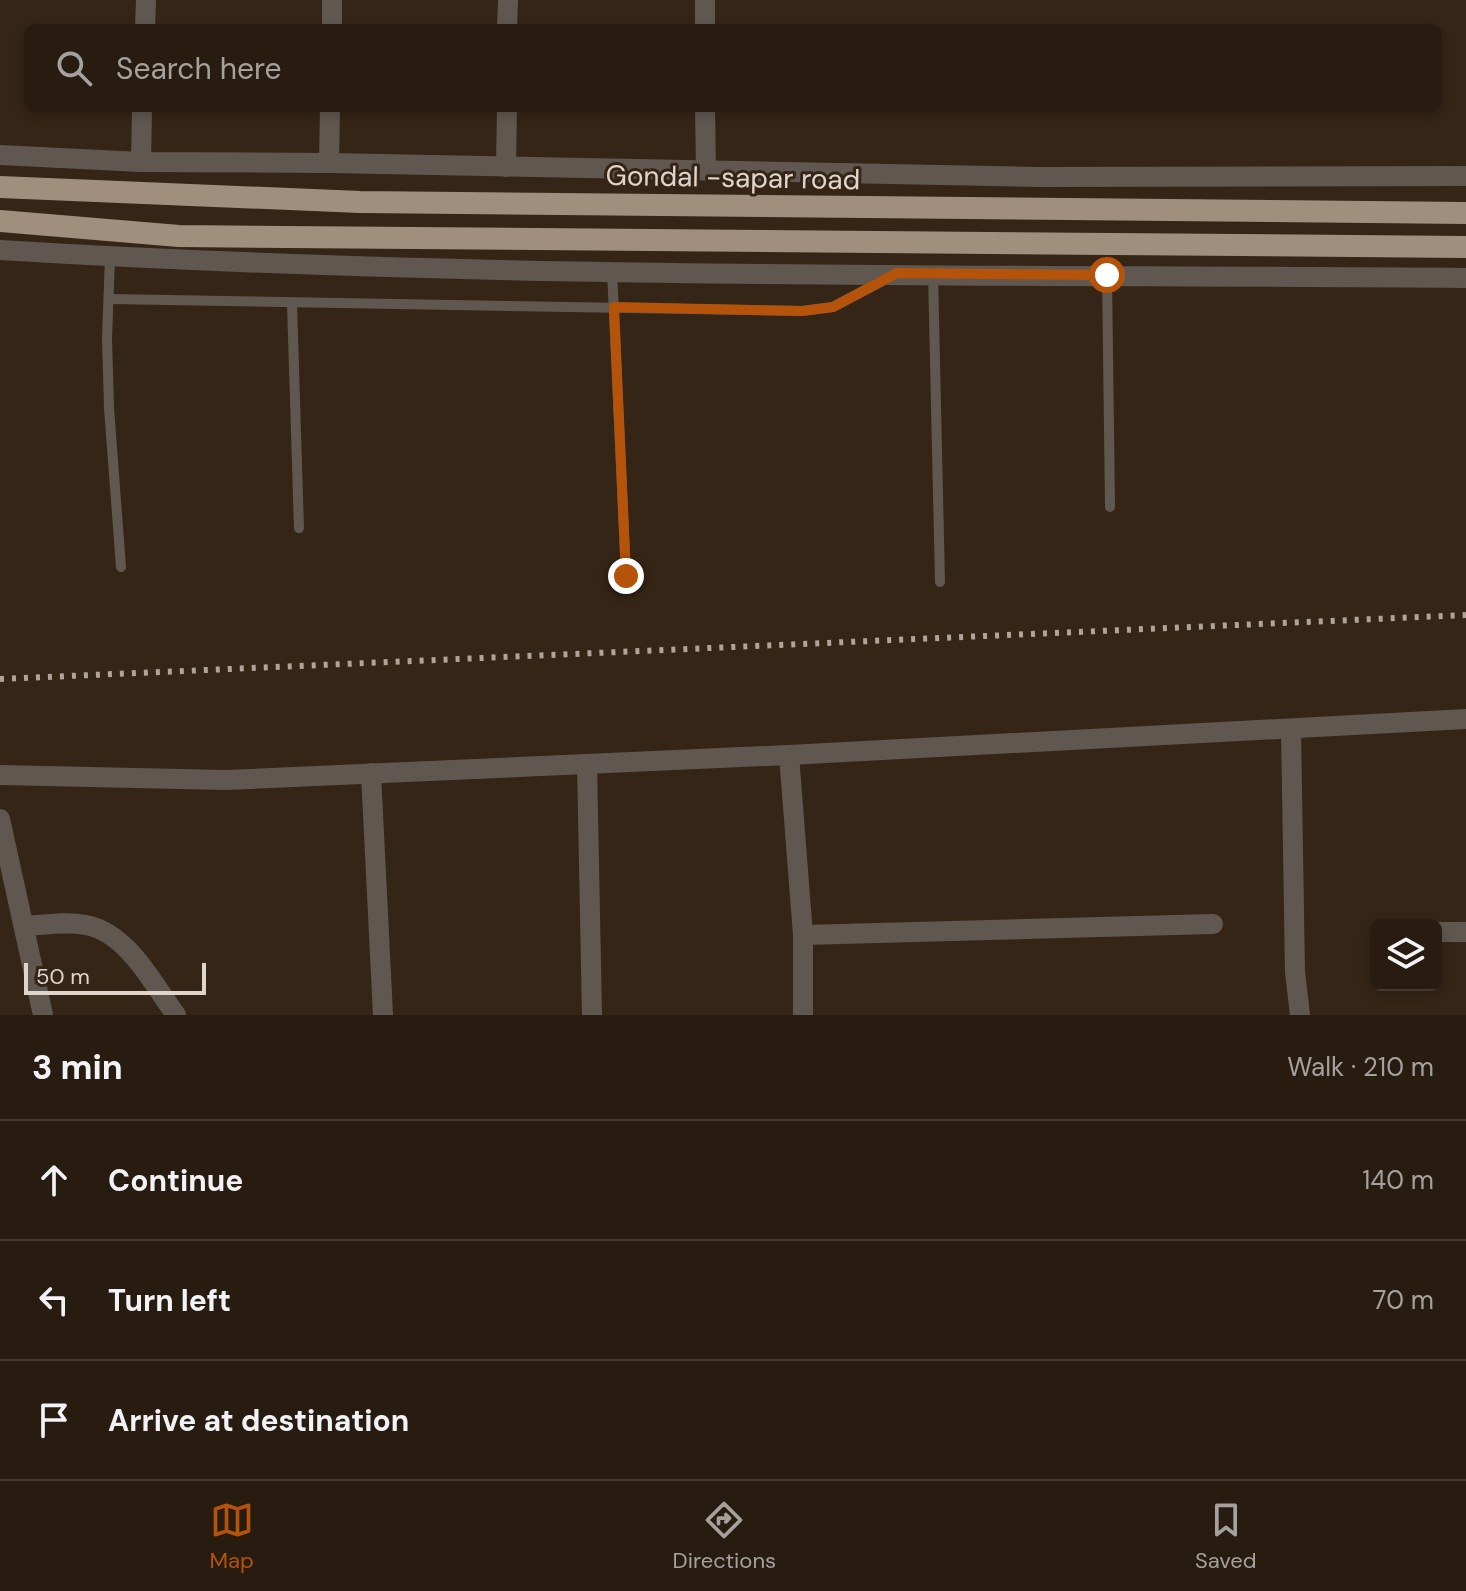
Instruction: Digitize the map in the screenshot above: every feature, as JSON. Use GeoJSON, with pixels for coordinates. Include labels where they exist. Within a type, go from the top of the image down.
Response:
{"type":"FeatureCollection","features":[{"type":"Feature","properties":{"kind":"highway","name":"Gondal -sapar road"},"geometry":{"type":"LineString","coordinates":[[0,187],[360,202],[1466,213]]}},
{"type":"Feature","properties":{"kind":"highway"},"geometry":{"type":"LineString","coordinates":[[0,221],[179,236],[1466,247]]}},
{"type":"Feature","properties":{"kind":"street"},"geometry":{"type":"LineString","coordinates":[[145,24],[146,0]]}},
{"type":"Feature","properties":{"kind":"street"},"geometry":{"type":"LineString","coordinates":[[332,0],[332,24]]}},
{"type":"Feature","properties":{"kind":"street"},"geometry":{"type":"LineString","coordinates":[[507,24],[508,0]]}},
{"type":"Feature","properties":{"kind":"street"},"geometry":{"type":"LineString","coordinates":[[705,0],[705,24]]}},
{"type":"Feature","properties":{"kind":"street"},"geometry":{"type":"LineString","coordinates":[[141,162],[142,112]]}},
{"type":"Feature","properties":{"kind":"street"},"geometry":{"type":"LineString","coordinates":[[329,163],[330,112]]}},
{"type":"Feature","properties":{"kind":"street"},"geometry":{"type":"LineString","coordinates":[[506,167],[507,112]]}},
{"type":"Feature","properties":{"kind":"street"},"geometry":{"type":"LineString","coordinates":[[705,112],[706,171]]}},
{"type":"Feature","properties":{"kind":"street"},"geometry":{"type":"LineString","coordinates":[[0,155],[141,162],[1038,177],[1466,176]]}},
{"type":"Feature","properties":{"kind":"street"},"geometry":{"type":"LineString","coordinates":[[0,250],[198,262],[612,271],[1466,278]]}},
{"type":"Feature","properties":{"kind":"street"},"geometry":{"type":"LineString","coordinates":[[0,775],[226,780],[789,755],[1466,719]]}},
{"type":"Feature","properties":{"kind":"street"},"geometry":{"type":"LineString","coordinates":[[1291,729],[1295,972],[1300,1015]]}},
{"type":"Feature","properties":{"kind":"street"},"geometry":{"type":"LineString","coordinates":[[789,755],[803,935],[803,1015]]}},
{"type":"Feature","properties":{"kind":"street"},"geometry":{"type":"LineString","coordinates":[[587,764],[592,1015]]}},
{"type":"Feature","properties":{"kind":"street"},"geometry":{"type":"LineString","coordinates":[[371,773],[383,1015]]}},
{"type":"Feature","properties":{"kind":"street"},"geometry":{"type":"LineString","coordinates":[[0,819],[43,1015]]}},
{"type":"Feature","properties":{"kind":"street"},"geometry":{"type":"LineString","coordinates":[[24,926],[76,924],[104,931],[125,947],[176,1015]]}},
{"type":"Feature","properties":{"kind":"street"},"geometry":{"type":"LineString","coordinates":[[803,935],[1213,924]]}},
{"type":"Feature","properties":{"kind":"street"},"geometry":{"type":"LineString","coordinates":[[1442,932],[1466,932]]}},
{"type":"Feature","properties":{"kind":"lane"},"geometry":{"type":"LineString","coordinates":[[110,257],[109,408],[121,567]]}},
{"type":"Feature","properties":{"kind":"lane"},"geometry":{"type":"LineString","coordinates":[[612,271],[626,576]]}},
{"type":"Feature","properties":{"kind":"lane"},"geometry":{"type":"LineString","coordinates":[[109,299],[802,311],[833,307],[897,273]]}},
{"type":"Feature","properties":{"kind":"lane"},"geometry":{"type":"LineString","coordinates":[[933,274],[940,582]]}},
{"type":"Feature","properties":{"kind":"lane"},"geometry":{"type":"LineString","coordinates":[[1107,275],[1110,507]]}},
{"type":"Feature","properties":{"kind":"lane"},"geometry":{"type":"LineString","coordinates":[[292,304],[299,528]]}},
{"type":"Feature","properties":{"kind":"railway"},"geometry":{"type":"LineString","coordinates":[[0,679],[1466,615]]}},
{"type":"Feature","properties":{"kind":"route"},"geometry":{"type":"LineString","coordinates":[[626,576],[614,307],[802,311],[833,307],[897,273],[1107,275]]}}]}
